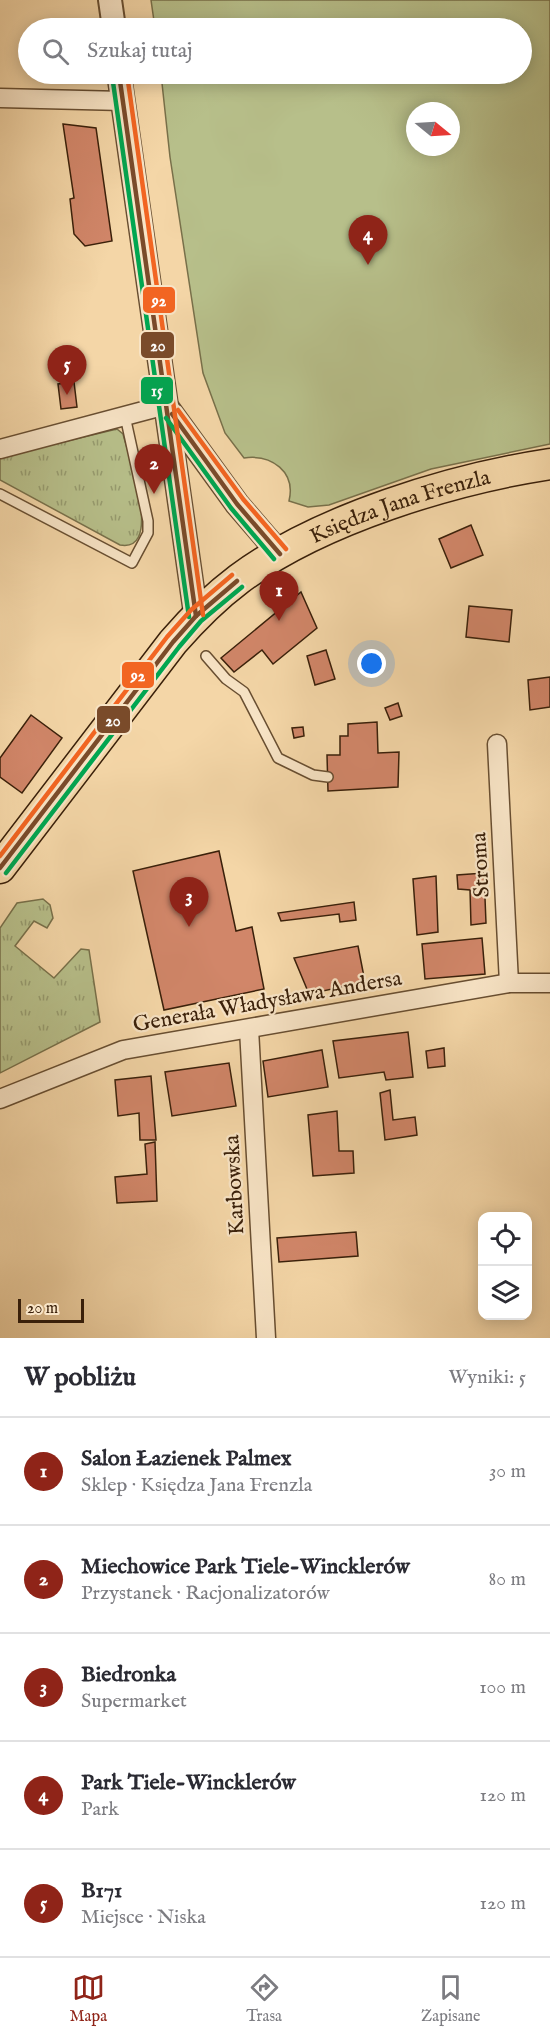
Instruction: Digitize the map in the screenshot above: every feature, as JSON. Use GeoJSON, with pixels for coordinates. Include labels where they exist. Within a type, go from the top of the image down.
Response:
{"type":"FeatureCollection","features":[{"type":"Feature","properties":{"kind":"main road","name":"Księdza Jana Frenzla"},"geometry":{"type":"LineString","coordinates":[[0,868],[173,642],[196,616],[240,579],[280,554],[333,528],[415,496],[473,479],[550,464]]}},
{"type":"Feature","properties":{"kind":"street"},"geometry":{"type":"LineString","coordinates":[[110,0],[113,18]]}},
{"type":"Feature","properties":{"kind":"street"},"geometry":{"type":"LineString","coordinates":[[120,84],[196,616]]}},
{"type":"Feature","properties":{"kind":"street"},"geometry":{"type":"LineString","coordinates":[[0,98],[123,101]]}},
{"type":"Feature","properties":{"kind":"street"},"geometry":{"type":"LineString","coordinates":[[0,450],[166,405]]}},
{"type":"Feature","properties":{"kind":"street"},"geometry":{"type":"LineString","coordinates":[[166,405],[237,504],[280,554]]}},
{"type":"Feature","properties":{"kind":"street","name":"Stroma"},"geometry":{"type":"LineString","coordinates":[[497,744],[509,983]]}},
{"type":"Feature","properties":{"kind":"street","name":"Generała Władysława Andersa"},"geometry":{"type":"LineString","coordinates":[[0,1099],[123,1050],[509,983],[550,983]]}},
{"type":"Feature","properties":{"kind":"street","name":"Karbowska"},"geometry":{"type":"LineString","coordinates":[[249,1029],[266,1338]]}},
{"type":"Feature","properties":{"kind":"lane"},"geometry":{"type":"LineString","coordinates":[[0,494],[132,563],[146,539],[148,521],[125,416]]}},
{"type":"Feature","properties":{"kind":"lane"},"geometry":{"type":"LineString","coordinates":[[206,656],[226,679],[244,692],[278,758],[313,775],[328,777]]}},
{"type":"Feature","properties":{"kind":"green space"},"geometry":{"type":"Polygon","coordinates":[[[151,0],[550,0],[550,444],[431,469],[329,505],[308,507],[289,501],[289,481],[280,467],[264,459],[244,458],[225,433],[203,373],[170,157],[162,84],[532,84],[532,18],[154,18],[151,0]]]}},
{"type":"Feature","properties":{"kind":"green space"},"geometry":{"type":"Polygon","coordinates":[[[117,429],[123,434],[140,500],[142,519],[140,534],[133,543],[120,545],[0,480],[0,457],[117,429]]]}},
{"type":"Feature","properties":{"kind":"green space"},"geometry":{"type":"Polygon","coordinates":[[[43,899],[50,905],[53,918],[47,928],[34,921],[15,946],[54,978],[81,949],[89,950],[100,1022],[0,1073],[0,928],[17,903],[43,899]]]}},
{"type":"Feature","properties":{"kind":"building"},"geometry":{"type":"Polygon","coordinates":[[[63,124],[96,128],[112,241],[85,246],[74,234],[70,199],[74,198],[63,124]]]}},
{"type":"Feature","properties":{"kind":"building"},"geometry":{"type":"Polygon","coordinates":[[[74,382],[77,407],[61,409],[58,384],[74,382]]]}},
{"type":"Feature","properties":{"kind":"building"},"geometry":{"type":"Polygon","coordinates":[[[471,525],[483,555],[451,568],[439,539],[471,525]]]}},
{"type":"Feature","properties":{"kind":"building"},"geometry":{"type":"Polygon","coordinates":[[[301,592],[317,628],[273,664],[262,650],[234,672],[221,658],[301,592]]]}},
{"type":"Feature","properties":{"kind":"building"},"geometry":{"type":"Polygon","coordinates":[[[469,606],[512,610],[509,642],[466,637],[469,606]]]}},
{"type":"Feature","properties":{"kind":"building"},"geometry":{"type":"Polygon","coordinates":[[[326,650],[335,679],[315,685],[307,656],[326,650]]]}},
{"type":"Feature","properties":{"kind":"building"},"geometry":{"type":"Polygon","coordinates":[[[550,677],[550,707],[530,710],[528,680],[550,677]]]}},
{"type":"Feature","properties":{"kind":"building"},"geometry":{"type":"Polygon","coordinates":[[[398,703],[402,716],[390,720],[385,708],[398,703]]]}},
{"type":"Feature","properties":{"kind":"building"},"geometry":{"type":"Polygon","coordinates":[[[31,715],[62,738],[22,793],[0,777],[0,758],[31,715]]]}},
{"type":"Feature","properties":{"kind":"building"},"geometry":{"type":"Polygon","coordinates":[[[377,722],[378,753],[399,752],[398,787],[328,791],[327,755],[340,755],[340,736],[348,736],[348,724],[377,722]]]}},
{"type":"Feature","properties":{"kind":"building"},"geometry":{"type":"Polygon","coordinates":[[[303,727],[304,736],[294,738],[292,728],[303,727]]]}},
{"type":"Feature","properties":{"kind":"building"},"geometry":{"type":"Polygon","coordinates":[[[219,851],[236,931],[252,927],[264,989],[164,1010],[133,871],[219,851]]]}},
{"type":"Feature","properties":{"kind":"building"},"geometry":{"type":"Polygon","coordinates":[[[484,873],[486,923],[471,925],[470,890],[458,889],[457,875],[484,873]]]}},
{"type":"Feature","properties":{"kind":"building"},"geometry":{"type":"Polygon","coordinates":[[[436,876],[438,932],[417,935],[413,879],[436,876]]]}},
{"type":"Feature","properties":{"kind":"building"},"geometry":{"type":"Polygon","coordinates":[[[354,902],[356,920],[340,922],[339,914],[281,921],[278,913],[354,902]]]}},
{"type":"Feature","properties":{"kind":"building"},"geometry":{"type":"Polygon","coordinates":[[[482,938],[485,974],[425,979],[422,944],[482,938]]]}},
{"type":"Feature","properties":{"kind":"building"},"geometry":{"type":"Polygon","coordinates":[[[358,946],[365,982],[309,994],[294,958],[358,946]]]}},
{"type":"Feature","properties":{"kind":"building"},"geometry":{"type":"Polygon","coordinates":[[[408,1032],[413,1077],[386,1080],[384,1072],[339,1078],[333,1041],[408,1032]]]}},
{"type":"Feature","properties":{"kind":"building"},"geometry":{"type":"Polygon","coordinates":[[[444,1048],[445,1066],[428,1068],[426,1051],[444,1048]]]}},
{"type":"Feature","properties":{"kind":"building"},"geometry":{"type":"Polygon","coordinates":[[[322,1050],[328,1087],[268,1097],[263,1061],[322,1050]]]}},
{"type":"Feature","properties":{"kind":"building"},"geometry":{"type":"Polygon","coordinates":[[[229,1063],[236,1106],[172,1116],[165,1072],[229,1063]]]}},
{"type":"Feature","properties":{"kind":"building"},"geometry":{"type":"Polygon","coordinates":[[[151,1076],[156,1140],[140,1140],[139,1113],[118,1116],[115,1080],[151,1076]]]}},
{"type":"Feature","properties":{"kind":"building"},"geometry":{"type":"Polygon","coordinates":[[[390,1090],[393,1120],[415,1117],[417,1135],[385,1140],[380,1093],[390,1090]]]}},
{"type":"Feature","properties":{"kind":"building"},"geometry":{"type":"Polygon","coordinates":[[[337,1111],[339,1151],[353,1151],[354,1173],[313,1176],[308,1115],[337,1111]]]}},
{"type":"Feature","properties":{"kind":"building"},"geometry":{"type":"Polygon","coordinates":[[[155,1142],[157,1201],[117,1203],[115,1177],[147,1174],[145,1144],[155,1142]]]}},
{"type":"Feature","properties":{"kind":"building"},"geometry":{"type":"Polygon","coordinates":[[[356,1232],[358,1256],[279,1262],[277,1238],[356,1232]]]}},
{"type":"Feature","properties":{"kind":"transit line","name":"15"},"geometry":{"type":"LineString","coordinates":[[113,84],[189,617]]}},
{"type":"Feature","properties":{"kind":"transit line","name":"20"},"geometry":{"type":"LineString","coordinates":[[120,84],[196,616]]}},
{"type":"Feature","properties":{"kind":"transit line","name":"92"},"geometry":{"type":"LineString","coordinates":[[128,84],[203,615]]}},
{"type":"Feature","properties":{"kind":"transit line","name":"92"},"geometry":{"type":"LineString","coordinates":[[178,410],[243,499],[286,549]]}},
{"type":"Feature","properties":{"kind":"transit line","name":"20"},"geometry":{"type":"LineString","coordinates":[[172,414],[237,504],[280,554]]}},
{"type":"Feature","properties":{"kind":"transit line","name":"15"},"geometry":{"type":"LineString","coordinates":[[166,418],[231,508],[274,559]]}},
{"type":"Feature","properties":{"kind":"transit line","name":"92"},"geometry":{"type":"LineString","coordinates":[[0,856],[167,637],[191,610],[232,575]]}},
{"type":"Feature","properties":{"kind":"transit line","name":"20"},"geometry":{"type":"LineString","coordinates":[[0,868],[173,642],[196,616],[237,581]]}},
{"type":"Feature","properties":{"kind":"transit line","name":"15"},"geometry":{"type":"LineString","coordinates":[[6,873],[179,647],[201,621],[242,587]]}},
{"type":"Feature","properties":{"kind":"place","name":"Park Tiele-Wincklerów"},"geometry":{"type":"Point","coordinates":[368,265]}},
{"type":"Feature","properties":{"kind":"place","name":"B171"},"geometry":{"type":"Point","coordinates":[67,395]}},
{"type":"Feature","properties":{"kind":"place","name":"Miechowice Park Tiele-Wincklerów"},"geometry":{"type":"Point","coordinates":[154,494]}},
{"type":"Feature","properties":{"kind":"place","name":"Salon Łazienek Palmex"},"geometry":{"type":"Point","coordinates":[279,621]}},
{"type":"Feature","properties":{"kind":"place","name":"Biedronka"},"geometry":{"type":"Point","coordinates":[189,927]}}]}
